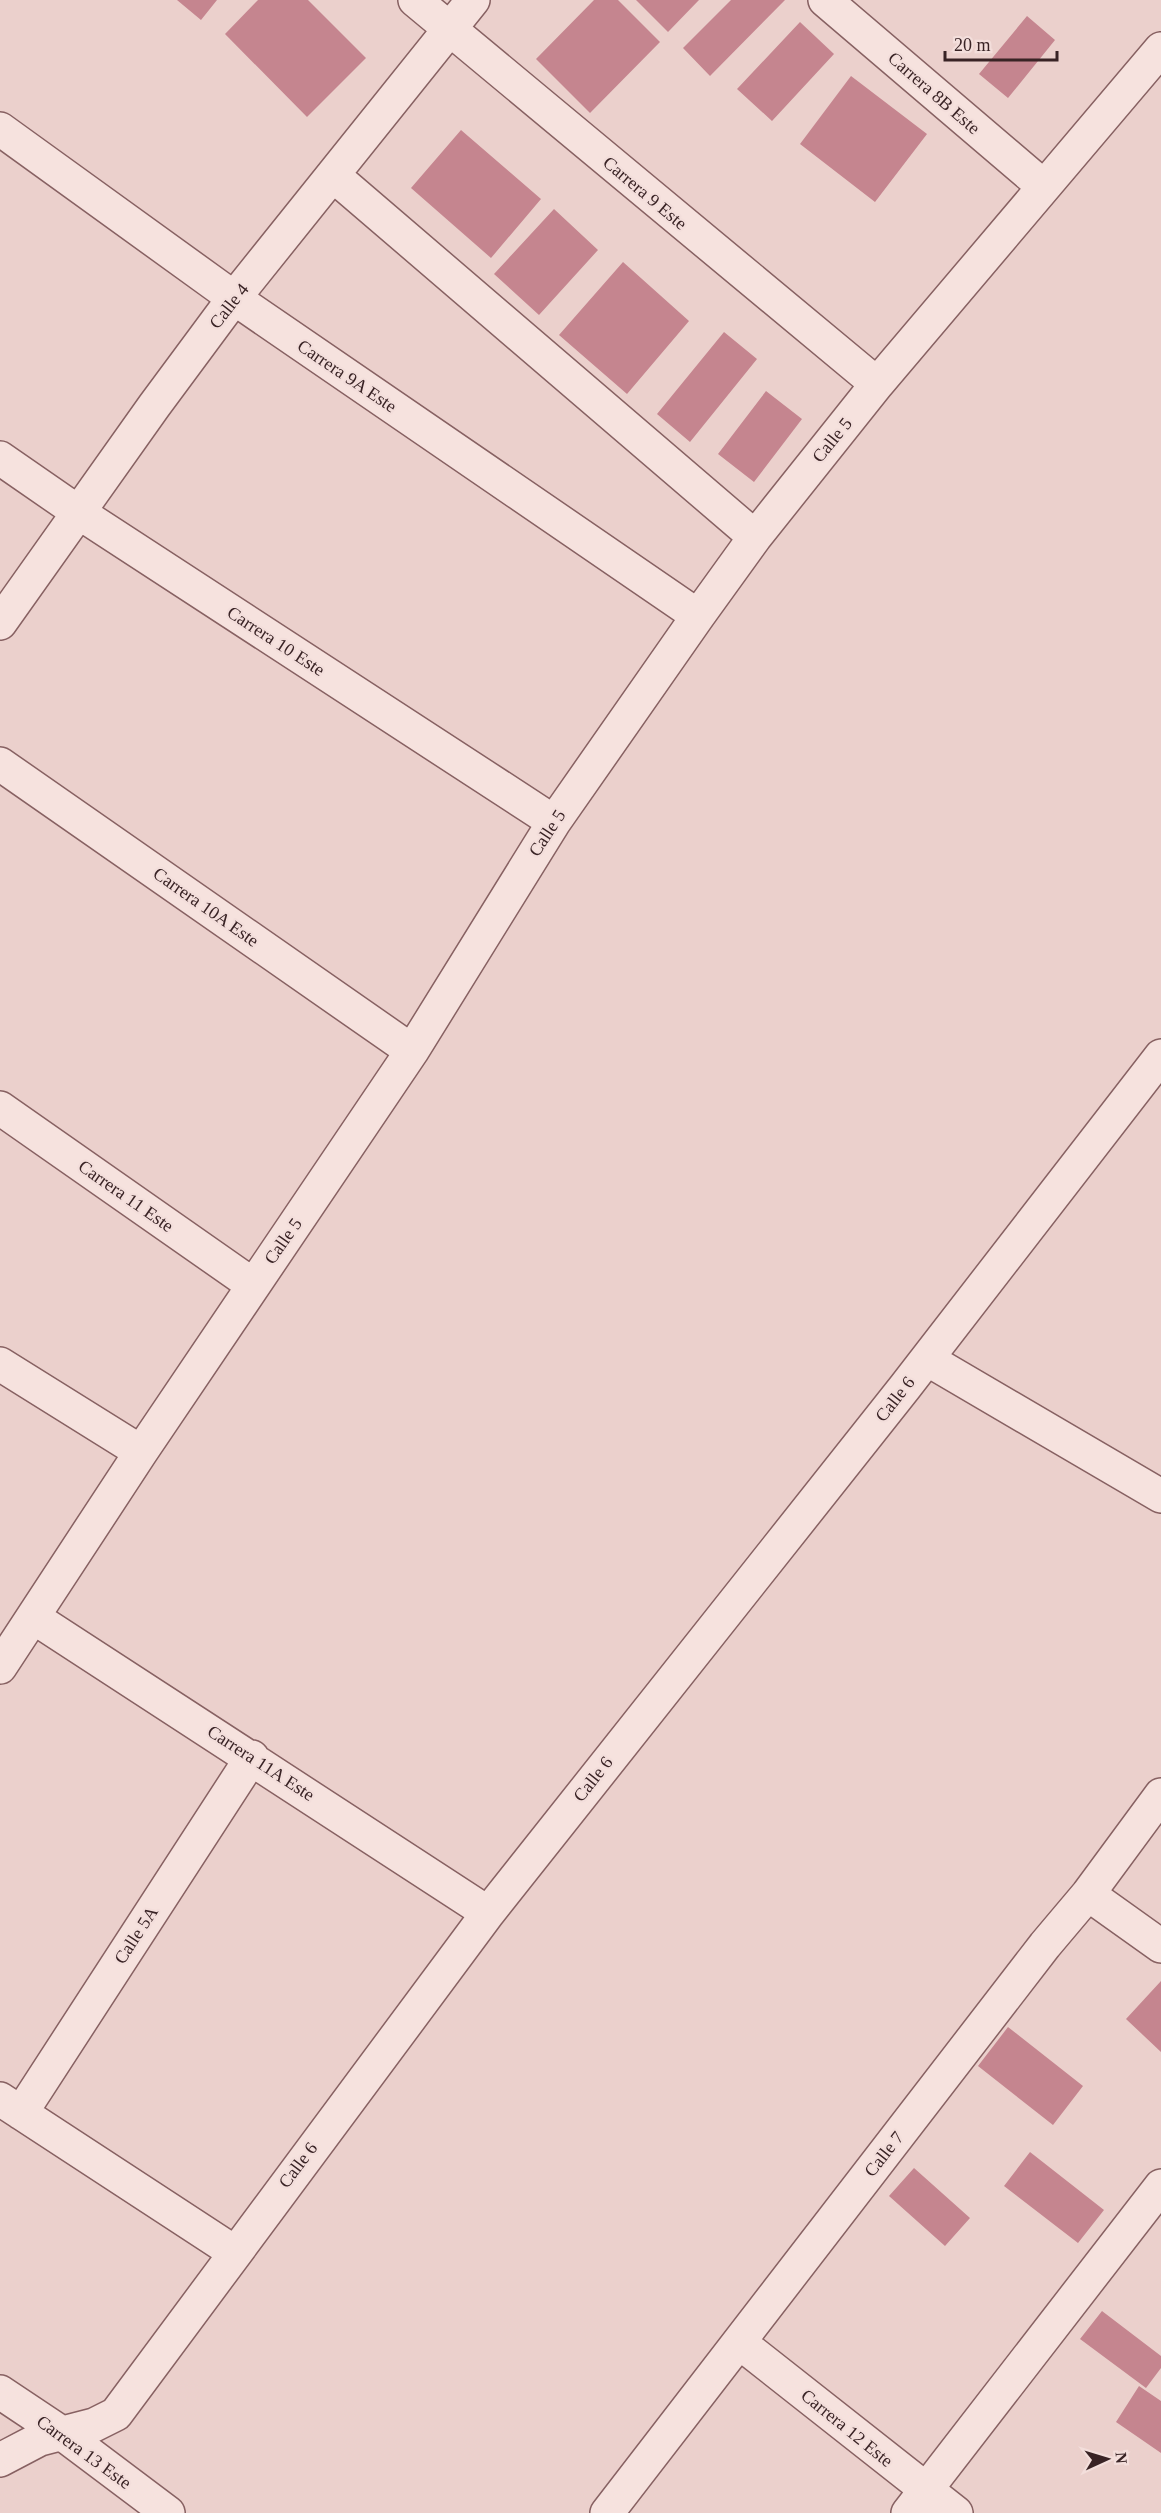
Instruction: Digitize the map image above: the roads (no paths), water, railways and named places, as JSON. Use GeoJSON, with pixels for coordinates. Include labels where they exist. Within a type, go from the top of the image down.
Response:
{"type":"FeatureCollection","features":[{"type":"Feature","properties":{"kind":"street","name":"Carrera 9 Este"},"geometry":{"type":"LineString","coordinates":[[414,0],[877,384]]}},
{"type":"Feature","properties":{"kind":"street","name":"Calle 4"},"geometry":{"type":"LineString","coordinates":[[0,623],[234,298],[473,0]]}},
{"type":"Feature","properties":{"kind":"street","name":"Carrera 8B Este"},"geometry":{"type":"LineString","coordinates":[[825,0],[1043,186]]}},
{"type":"Feature","properties":{"kind":"street","name":"Calle 5"},"geometry":{"type":"LineString","coordinates":[[0,1666],[141,1452],[412,1051],[554,822],[698,616],[755,537],[877,384],[1161,49]]}},
{"type":"Feature","properties":{"kind":"street","name":"Carrera 9A Este"},"geometry":{"type":"LineString","coordinates":[[0,129],[234,298],[698,616]]}},
{"type":"Feature","properties":{"kind":"street"},"geometry":{"type":"LineString","coordinates":[[334,176],[755,537]]}},
{"type":"Feature","properties":{"kind":"street","name":"Carrera 10 Este"},"geometry":{"type":"LineString","coordinates":[[0,458],[78,512],[554,822]]}},
{"type":"Feature","properties":{"kind":"street","name":"Carrera 10A Este"},"geometry":{"type":"LineString","coordinates":[[0,764],[412,1051]]}},
{"type":"Feature","properties":{"kind":"street","name":"Calle 6"},"geometry":{"type":"LineString","coordinates":[[0,2460],[40,2439],[94,2425],[116,2414],[488,1912],[927,1359],[1161,1056]]}},
{"type":"Feature","properties":{"kind":"street","name":"Carrera 11 Este"},"geometry":{"type":"LineString","coordinates":[[0,1108],[253,1285]]}},
{"type":"Feature","properties":{"kind":"street"},"geometry":{"type":"LineString","coordinates":[[927,1359],[1161,1496]]}},
{"type":"Feature","properties":{"kind":"street"},"geometry":{"type":"LineString","coordinates":[[0,1364],[141,1452]]}},
{"type":"Feature","properties":{"kind":"street","name":"Carrera 11A Este"},"geometry":{"type":"LineString","coordinates":[[33,1617],[488,1912]]}},
{"type":"Feature","properties":{"kind":"street","name":"Calle 5A"},"geometry":{"type":"LineString","coordinates":[[10,2106],[252,1757]]}},
{"type":"Feature","properties":{"kind":"street","name":"Calle 7"},"geometry":{"type":"LineString","coordinates":[[607,2513],[1045,1945],[1088,1894],[1161,1796]]}},
{"type":"Feature","properties":{"kind":"street"},"geometry":{"type":"LineString","coordinates":[[1088,1894],[1161,1946]]}},
{"type":"Feature","properties":{"kind":"street"},"geometry":{"type":"LineString","coordinates":[[10,2106],[234,2252]]}},
{"type":"Feature","properties":{"kind":"street"},"geometry":{"type":"LineString","coordinates":[[916,2502],[1161,2187]]}},
{"type":"Feature","properties":{"kind":"street","name":"Carrera 12 Este"},"geometry":{"type":"LineString","coordinates":[[739,2342],[916,2502],[956,2513]]}},
{"type":"Feature","properties":{"kind":"street","name":"Carrera 13 Este"},"geometry":{"type":"LineString","coordinates":[[0,2392],[63,2434],[168,2513]]}}]}
